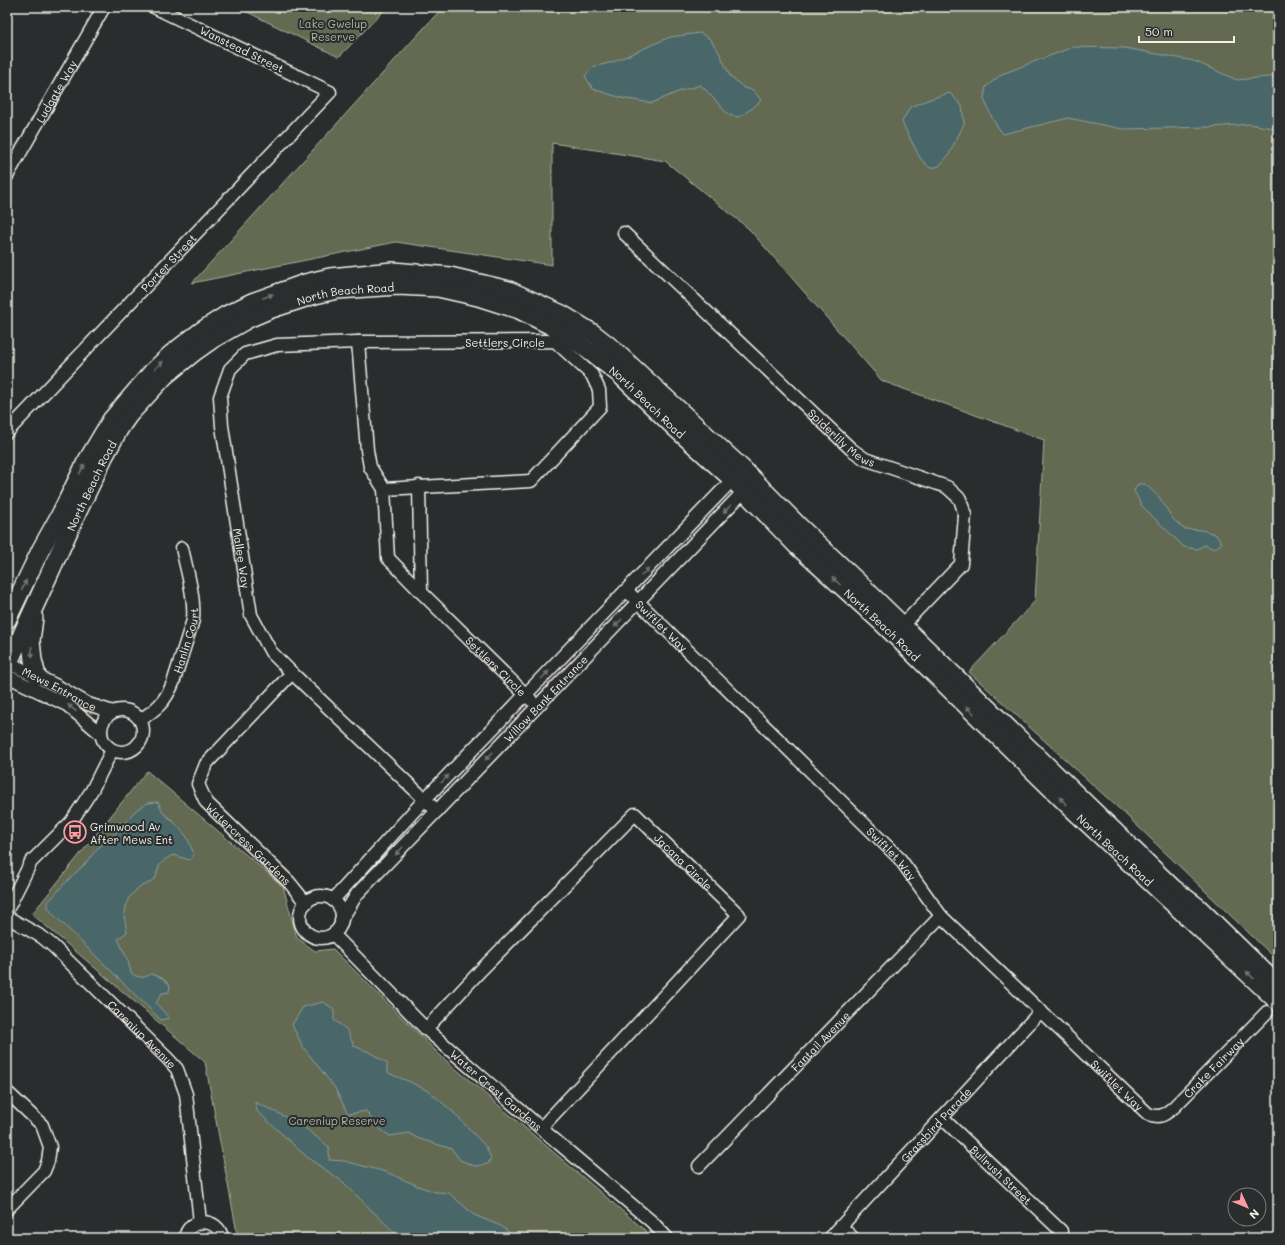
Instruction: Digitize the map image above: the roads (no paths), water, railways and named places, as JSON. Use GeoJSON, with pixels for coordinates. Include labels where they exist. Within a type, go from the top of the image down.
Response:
{"type":"FeatureCollection","features":[{"type":"Feature","properties":{"kind":"main road","name":"North Beach Road"},"geometry":{"type":"LineString","coordinates":[[7,620],[40,549],[61,513],[96,443],[111,420],[152,372],[189,340],[226,315],[252,302],[284,290],[330,277],[393,271],[450,276],[509,290],[562,314],[593,332],[612,348],[744,480]]}},
{"type":"Feature","properties":{"kind":"main road","name":"North Beach Road"},"geometry":{"type":"LineString","coordinates":[[7,667],[76,515],[111,443],[130,415],[165,376],[208,343],[248,319],[269,310],[315,295],[337,290],[398,286],[438,288],[500,303],[539,319],[578,342],[619,374],[674,427],[744,480],[800,527],[857,581],[898,630],[1070,807],[1272,1007]]}},
{"type":"Feature","properties":{"kind":"main road"},"geometry":{"type":"LineString","coordinates":[[37,600],[31,641],[33,660],[37,676]]}},
{"type":"Feature","properties":{"kind":"main road","name":"North Beach Road"},"geometry":{"type":"LineString","coordinates":[[898,630],[1168,882],[1198,907],[1278,985]]}},
{"type":"Feature","properties":{"kind":"street","name":"Ludgate Way"},"geometry":{"type":"LineString","coordinates":[[7,176],[104,7]]}},
{"type":"Feature","properties":{"kind":"street","name":"Wanstead Street"},"geometry":{"type":"LineString","coordinates":[[154,7],[330,92]]}},
{"type":"Feature","properties":{"kind":"street","name":"Porter Street"},"geometry":{"type":"LineString","coordinates":[[7,432],[330,92]]}},
{"type":"Feature","properties":{"kind":"street","name":"Spiderlily Mews"},"geometry":{"type":"LineString","coordinates":[[624,233],[851,449],[865,459],[947,487],[960,499],[965,516],[961,564],[898,630]]}},
{"type":"Feature","properties":{"kind":"street","name":"Settlers Circle"},"geometry":{"type":"LineString","coordinates":[[384,489],[531,481],[600,407],[599,390],[592,375],[555,341],[358,342],[367,450],[370,467],[384,489],[388,558],[536,706]]}},
{"type":"Feature","properties":{"kind":"street","name":"Mallee Way"},"geometry":{"type":"LineString","coordinates":[[358,342],[277,345],[245,354],[230,369],[220,397],[222,426],[251,615],[271,652],[437,811]]}},
{"type":"Feature","properties":{"kind":"street","name":"Willow Bank Entrance"},"geometry":{"type":"LineString","coordinates":[[333,900],[425,799],[627,590],[744,480]]}},
{"type":"Feature","properties":{"kind":"street","name":"Willow Bank Entrance"},"geometry":{"type":"LineString","coordinates":[[342,920],[357,894],[536,706],[638,602],[744,480]]}},
{"type":"Feature","properties":{"kind":"street"},"geometry":{"type":"LineString","coordinates":[[419,486],[421,592]]}},
{"type":"Feature","properties":{"kind":"street","name":"Hanlin Court"},"geometry":{"type":"LineString","coordinates":[[140,720],[153,712],[163,702],[169,693],[174,683],[193,620],[194,609],[182,548]]}},
{"type":"Feature","properties":{"kind":"street","name":"Swiftlet Way"},"geometry":{"type":"LineString","coordinates":[[627,590],[900,859],[941,916],[1143,1109],[1155,1117]]}},
{"type":"Feature","properties":{"kind":"street","name":"Mews Entrance"},"geometry":{"type":"LineString","coordinates":[[7,667],[37,676],[88,704],[113,712]]}},
{"type":"Feature","properties":{"kind":"street","name":"Mews Entrance"},"geometry":{"type":"LineString","coordinates":[[7,667],[68,704],[86,722],[101,734]]}},
{"type":"Feature","properties":{"kind":"street","name":"Watercress Gardens"},"geometry":{"type":"LineString","coordinates":[[292,673],[206,764],[198,784],[206,802],[289,882],[306,903]]}},
{"type":"Feature","properties":{"kind":"street"},"geometry":{"type":"LineString","coordinates":[[125,710],[131,712],[140,720],[143,733],[141,740],[132,750],[118,752],[106,746],[101,734],[101,727],[103,721],[113,712],[125,710]]}},
{"type":"Feature","properties":{"kind":"street"},"geometry":{"type":"LineString","coordinates":[[7,910],[32,862],[71,822],[92,790],[112,750]]}},
{"type":"Feature","properties":{"kind":"street","name":"Jacana Circle"},"geometry":{"type":"LineString","coordinates":[[426,1029],[487,964],[635,814],[739,915],[541,1128]]}},
{"type":"Feature","properties":{"kind":"street"},"geometry":{"type":"LineString","coordinates":[[319,897],[326,897],[333,900],[338,905],[341,912],[342,920],[339,928],[327,937],[320,938],[308,934],[300,922],[302,908],[306,903],[319,897]]}},
{"type":"Feature","properties":{"kind":"street","name":"Fantail Avenue"},"geometry":{"type":"LineString","coordinates":[[699,1166],[941,916]]}},
{"type":"Feature","properties":{"kind":"street","name":"Careniup Avenue"},"geometry":{"type":"LineString","coordinates":[[7,917],[42,937],[53,946],[177,1069],[186,1094],[200,1222]]}},
{"type":"Feature","properties":{"kind":"street","name":"Water Crest Gardens"},"geometry":{"type":"LineString","coordinates":[[333,934],[426,1029],[652,1222],[667,1238]]}},
{"type":"Feature","properties":{"kind":"street","name":"Crake Fairway"},"geometry":{"type":"LineString","coordinates":[[1155,1117],[1164,1114],[1174,1107],[1272,1007]]}},
{"type":"Feature","properties":{"kind":"street","name":"Grassbird Parade"},"geometry":{"type":"LineString","coordinates":[[830,1238],[1041,1011]]}},
{"type":"Feature","properties":{"kind":"street"},"geometry":{"type":"LineString","coordinates":[[7,1092],[42,1125],[50,1147],[48,1161],[44,1171],[7,1209]]}},
{"type":"Feature","properties":{"kind":"street","name":"Bullrush Street"},"geometry":{"type":"LineString","coordinates":[[942,1118],[1061,1231]]}},
{"type":"Feature","properties":{"kind":"street"},"geometry":{"type":"LineString","coordinates":[[185,1238],[189,1228],[200,1222],[213,1224],[218,1228],[222,1238]]}},
{"type":"Feature","properties":{"kind":"street"},"geometry":{"type":"LineString","coordinates":[[841,1227],[852,1238]]}},
{"type":"Feature","properties":{"kind":"water"},"geometry":{"type":"Polygon","coordinates":[[[700,33],[710,39],[720,54],[730,76],[744,88],[753,90],[761,100],[754,107],[739,117],[729,115],[701,85],[680,91],[652,103],[622,98],[593,89],[585,76],[593,67],[613,62],[670,37],[700,33]]]}},
{"type":"Feature","properties":{"kind":"water"},"geometry":{"type":"Polygon","coordinates":[[[1073,47],[1125,48],[1194,61],[1237,80],[1278,76],[1278,129],[1250,124],[1211,127],[1123,129],[1068,118],[1003,134],[993,120],[984,99],[986,87],[1002,74],[1073,47]]]}},
{"type":"Feature","properties":{"kind":"water"},"geometry":{"type":"Polygon","coordinates":[[[950,93],[962,106],[964,124],[948,156],[939,166],[930,168],[920,158],[902,122],[910,107],[950,93]]]}},
{"type":"Feature","properties":{"kind":"water"},"geometry":{"type":"Polygon","coordinates":[[[1138,484],[1145,484],[1159,497],[1173,519],[1184,529],[1201,530],[1215,534],[1222,543],[1214,549],[1205,545],[1197,549],[1184,547],[1142,506],[1134,491],[1138,484]]]}},
{"type":"Feature","properties":{"kind":"water"},"geometry":{"type":"Polygon","coordinates":[[[158,802],[163,813],[173,821],[187,837],[194,854],[190,860],[173,855],[166,859],[159,866],[156,877],[149,883],[139,887],[128,899],[124,916],[127,932],[118,939],[128,961],[131,973],[141,977],[151,974],[162,978],[170,985],[169,992],[162,993],[156,1003],[169,1018],[161,1020],[52,913],[48,907],[48,902],[84,865],[97,849],[117,832],[136,810],[148,803],[158,802]]]}},
{"type":"Feature","properties":{"kind":"water"},"geometry":{"type":"Polygon","coordinates":[[[323,1002],[334,1009],[334,1020],[347,1030],[354,1046],[369,1052],[387,1063],[387,1071],[390,1074],[430,1092],[453,1112],[486,1147],[491,1158],[488,1164],[475,1166],[460,1160],[452,1149],[417,1138],[409,1133],[390,1136],[377,1127],[366,1111],[348,1114],[335,1088],[303,1047],[292,1025],[303,1007],[323,1002]]]}},
{"type":"Feature","properties":{"kind":"water"},"geometry":{"type":"Polygon","coordinates":[[[255,1102],[300,1124],[329,1147],[329,1160],[344,1161],[386,1172],[435,1192],[449,1193],[474,1215],[501,1226],[516,1238],[400,1238],[342,1181],[308,1158],[257,1111],[255,1102]]]}},
{"type":"Feature","properties":{"kind":"place","name":"Grimwood Av After Mews Ent"},"geometry":{"type":"Point","coordinates":[75,832]}},
{"type":"Feature","properties":{"kind":"park label","name":"Lake Gwelup Reserve"},"geometry":{"type":"Point","coordinates":[333,29]}},
{"type":"Feature","properties":{"kind":"park label","name":"Careniup Reserve"},"geometry":{"type":"Point","coordinates":[337,1120]}}]}
